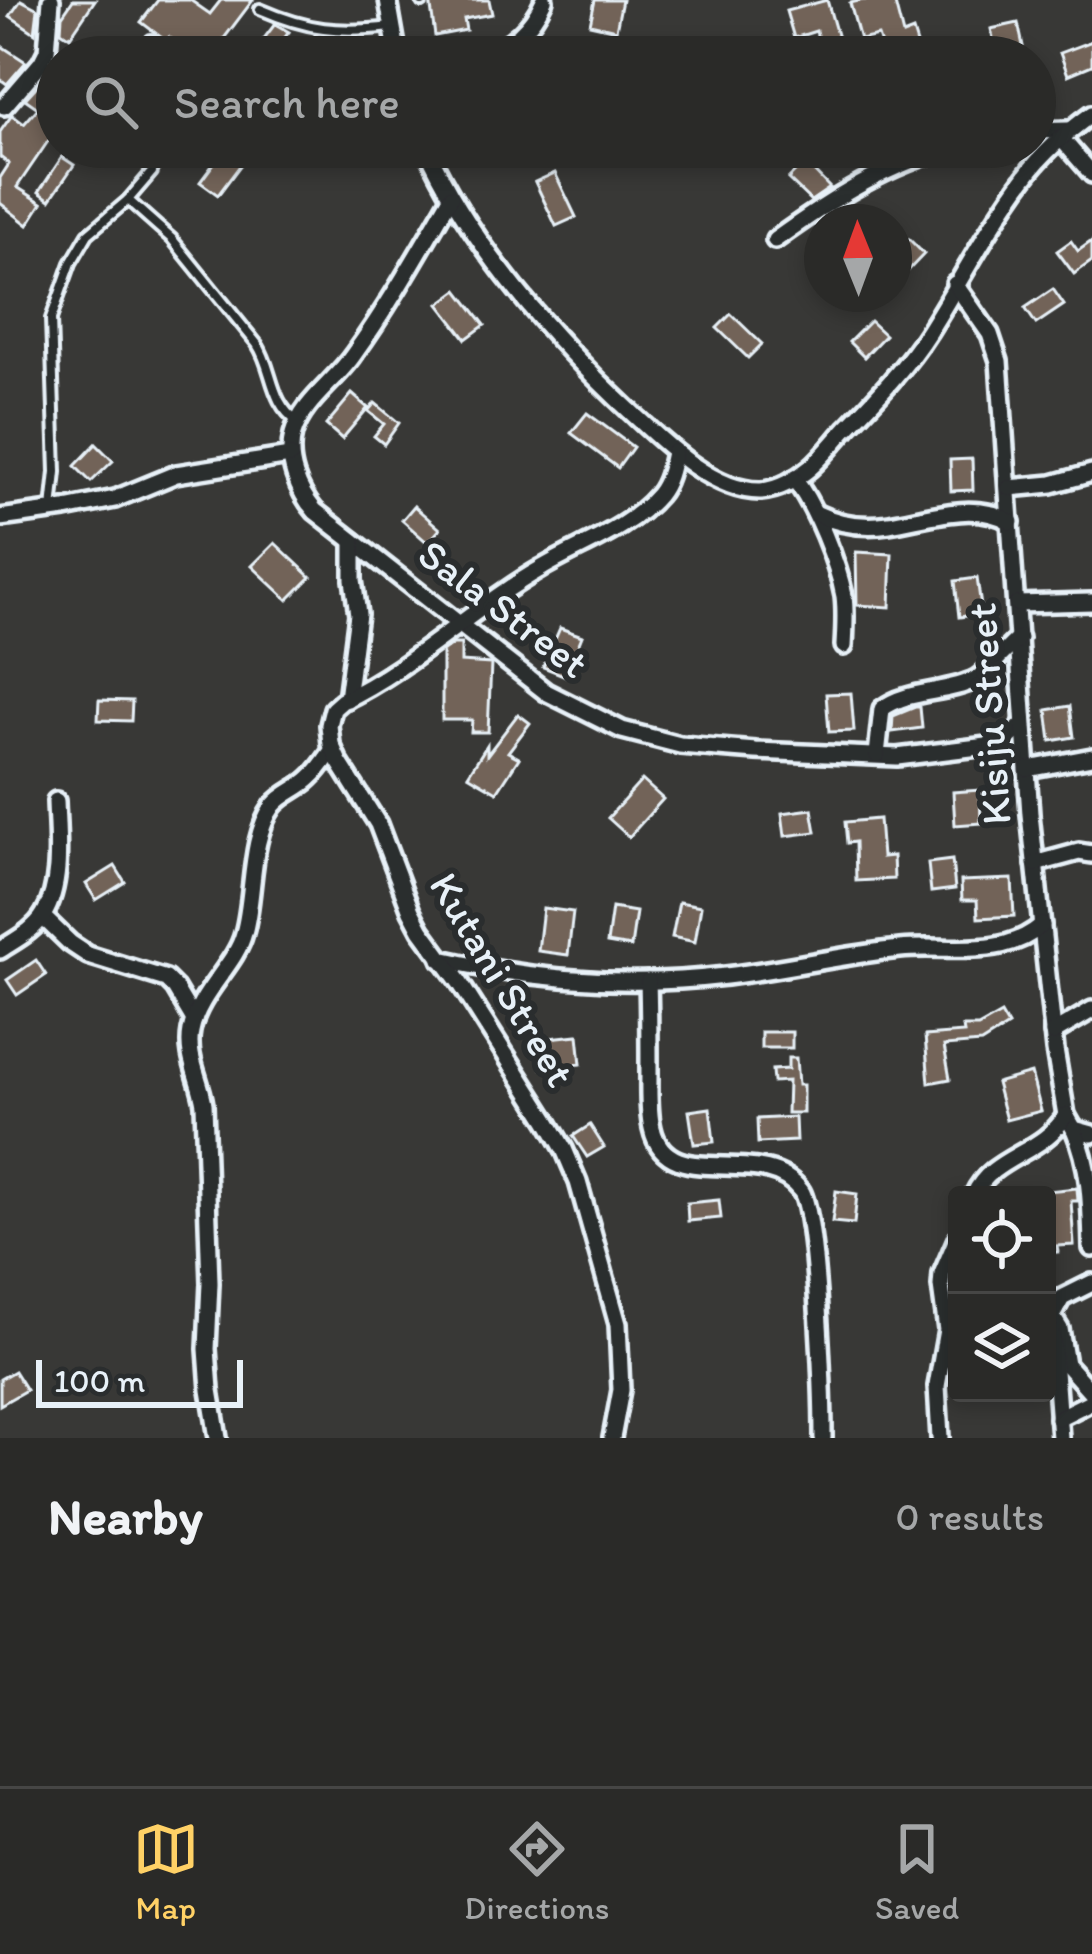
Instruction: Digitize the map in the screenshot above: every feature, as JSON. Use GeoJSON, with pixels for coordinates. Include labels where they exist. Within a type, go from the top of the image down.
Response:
{"type":"FeatureCollection","features":[{"type":"Feature","properties":{"kind":"street"},"geometry":{"type":"LineString","coordinates":[[388,0],[394,36]]}},
{"type":"Feature","properties":{"kind":"street"},"geometry":{"type":"LineString","coordinates":[[520,36],[544,0]]}},
{"type":"Feature","properties":{"kind":"street"},"geometry":{"type":"LineString","coordinates":[[49,2],[50,36]]}},
{"type":"Feature","properties":{"kind":"street"},"geometry":{"type":"LineString","coordinates":[[4,106],[36,69]]}},
{"type":"Feature","properties":{"kind":"street"},"geometry":{"type":"LineString","coordinates":[[1056,144],[1092,114]]}},
{"type":"Feature","properties":{"kind":"street"},"geometry":{"type":"LineString","coordinates":[[1056,133],[1065,134]]}},
{"type":"Feature","properties":{"kind":"street"},"geometry":{"type":"LineString","coordinates":[[1065,134],[1092,174]]}},
{"type":"Feature","properties":{"kind":"street"},"geometry":{"type":"LineString","coordinates":[[436,168],[479,241],[610,392],[701,472],[760,491],[810,469],[880,394],[928,333],[955,284],[1033,168]]}},
{"type":"Feature","properties":{"kind":"street"},"geometry":{"type":"LineString","coordinates":[[775,239],[822,206],[895,168]]}},
{"type":"Feature","properties":{"kind":"street"},"geometry":{"type":"LineString","coordinates":[[0,518],[116,499],[176,474],[290,456],[298,422],[352,358],[451,197]]}},
{"type":"Feature","properties":{"kind":"street","name":"Kisiju Street"},"geometry":{"type":"LineString","coordinates":[[955,284],[990,334],[999,361],[1035,864],[1053,1034],[1070,1122],[1088,1172],[1092,1248]]}},
{"type":"Feature","properties":{"kind":"street"},"geometry":{"type":"LineString","coordinates":[[218,1438],[207,1349],[210,1283],[204,1104],[190,1059],[190,1035],[194,1019],[244,934],[255,860],[271,808],[311,778],[334,749],[329,725],[334,709],[542,568],[630,520],[660,493],[674,452]]}},
{"type":"Feature","properties":{"kind":"street","name":"Sala Street"},"geometry":{"type":"LineString","coordinates":[[290,456],[304,498],[332,526],[545,692],[622,730],[680,745],[756,752],[923,756],[987,746],[1009,739],[1022,725]]}},
{"type":"Feature","properties":{"kind":"street"},"geometry":{"type":"LineString","coordinates":[[1009,488],[1052,484],[1092,473]]}},
{"type":"Feature","properties":{"kind":"street"},"geometry":{"type":"LineString","coordinates":[[794,479],[814,513],[843,593],[844,646]]}},
{"type":"Feature","properties":{"kind":"street"},"geometry":{"type":"LineString","coordinates":[[814,513],[834,522],[866,525],[958,513],[999,515],[1011,522]]}},
{"type":"Feature","properties":{"kind":"street"},"geometry":{"type":"LineString","coordinates":[[347,699],[358,614],[353,541]]}},
{"type":"Feature","properties":{"kind":"street"},"geometry":{"type":"LineString","coordinates":[[1017,604],[1092,602]]}},
{"type":"Feature","properties":{"kind":"street"},"geometry":{"type":"LineString","coordinates":[[878,755],[882,709],[904,698],[976,679],[1019,638]]}},
{"type":"Feature","properties":{"kind":"street","name":"Kutani Street"},"geometry":{"type":"LineString","coordinates":[[334,749],[378,824],[411,911],[547,1120],[578,1182],[618,1324],[621,1390],[612,1438]]}},
{"type":"Feature","properties":{"kind":"street"},"geometry":{"type":"LineString","coordinates":[[1028,770],[1092,757]]}},
{"type":"Feature","properties":{"kind":"street"},"geometry":{"type":"LineString","coordinates":[[0,950],[43,917],[55,877],[56,801]]}},
{"type":"Feature","properties":{"kind":"street"},"geometry":{"type":"LineString","coordinates":[[1035,864],[1079,852],[1092,854]]}},
{"type":"Feature","properties":{"kind":"street"},"geometry":{"type":"LineString","coordinates":[[43,917],[88,955],[166,979],[194,1019]]}},
{"type":"Feature","properties":{"kind":"street"},"geometry":{"type":"LineString","coordinates":[[441,959],[509,974],[648,981],[722,976],[901,949],[997,947],[1026,939],[1042,925]]}},
{"type":"Feature","properties":{"kind":"street"},"geometry":{"type":"LineString","coordinates":[[648,981],[649,1094],[656,1144],[677,1162],[776,1172],[802,1192],[814,1273],[823,1438]]}},
{"type":"Feature","properties":{"kind":"street"},"geometry":{"type":"LineString","coordinates":[[1053,1034],[1092,1010]]}},
{"type":"Feature","properties":{"kind":"street"},"geometry":{"type":"LineString","coordinates":[[979,1186],[990,1171],[1070,1122],[1092,1134]]}},
{"type":"Feature","properties":{"kind":"street"},"geometry":{"type":"LineString","coordinates":[[940,1438],[937,1387],[946,1330],[941,1286],[948,1260]]}},
{"type":"Feature","properties":{"kind":"street"},"geometry":{"type":"LineString","coordinates":[[1056,1309],[1062,1298],[1092,1283]]}},
{"type":"Feature","properties":{"kind":"street"},"geometry":{"type":"LineString","coordinates":[[1056,1322],[1066,1364],[1092,1397],[1058,1418]]}},
{"type":"Feature","properties":{"kind":"street"},"geometry":{"type":"LineString","coordinates":[[1056,1384],[1060,1438]]}},
{"type":"Feature","properties":{"kind":"lane"},"geometry":{"type":"LineString","coordinates":[[260,9],[318,29],[354,32],[393,27]]}},
{"type":"Feature","properties":{"kind":"lane"},"geometry":{"type":"LineString","coordinates":[[52,511],[56,472],[51,319],[71,263],[88,234],[128,200],[153,168]]}},
{"type":"Feature","properties":{"kind":"lane"},"geometry":{"type":"LineString","coordinates":[[128,200],[172,239],[257,344],[276,398],[298,422]]}},
{"type":"Feature","properties":{"kind":"building"},"geometry":{"type":"Polygon","coordinates":[[[21,0],[38,9],[35,33],[10,16],[21,0]]]}},
{"type":"Feature","properties":{"kind":"building"},"geometry":{"type":"Polygon","coordinates":[[[73,0],[95,0],[71,36],[61,31],[62,16],[73,0]]]}},
{"type":"Feature","properties":{"kind":"building"},"geometry":{"type":"Polygon","coordinates":[[[158,0],[190,0],[210,14],[221,0],[253,0],[226,36],[159,36],[141,22],[158,0]]]}},
{"type":"Feature","properties":{"kind":"building"},"geometry":{"type":"Polygon","coordinates":[[[430,0],[489,0],[492,14],[464,19],[466,30],[435,36],[430,0]]]}},
{"type":"Feature","properties":{"kind":"building"},"geometry":{"type":"Polygon","coordinates":[[[595,0],[622,0],[616,30],[590,24],[595,0]]]}},
{"type":"Feature","properties":{"kind":"building"},"geometry":{"type":"Polygon","coordinates":[[[827,0],[837,36],[817,36],[816,31],[793,36],[786,11],[827,0]]]}},
{"type":"Feature","properties":{"kind":"building"},"geometry":{"type":"Polygon","coordinates":[[[894,0],[903,35],[913,31],[915,36],[859,36],[850,3],[894,0]]]}},
{"type":"Feature","properties":{"kind":"building"},"geometry":{"type":"Polygon","coordinates":[[[1018,23],[1021,36],[993,36],[991,29],[1018,23]]]}},
{"type":"Feature","properties":{"kind":"building"},"geometry":{"type":"Polygon","coordinates":[[[275,24],[289,32],[286,36],[266,36],[275,24]]]}},
{"type":"Feature","properties":{"kind":"building"},"geometry":{"type":"Polygon","coordinates":[[[1092,41],[1092,65],[1068,75],[1060,53],[1092,41]]]}},
{"type":"Feature","properties":{"kind":"building"},"geometry":{"type":"Polygon","coordinates":[[[0,45],[26,62],[7,84],[0,79],[0,45]]]}},
{"type":"Feature","properties":{"kind":"building"},"geometry":{"type":"Polygon","coordinates":[[[36,87],[36,107],[25,99],[36,87]]]}},
{"type":"Feature","properties":{"kind":"building"},"geometry":{"type":"Polygon","coordinates":[[[36,110],[36,159],[17,187],[42,203],[28,225],[0,203],[0,178],[9,164],[0,157],[0,132],[12,115],[24,124],[36,110]]]}},
{"type":"Feature","properties":{"kind":"building"},"geometry":{"type":"Polygon","coordinates":[[[55,168],[72,168],[50,200],[39,192],[55,168]]]}},
{"type":"Feature","properties":{"kind":"building"},"geometry":{"type":"Polygon","coordinates":[[[210,168],[238,168],[218,195],[200,182],[210,168]]]}},
{"type":"Feature","properties":{"kind":"building"},"geometry":{"type":"Polygon","coordinates":[[[799,168],[811,168],[830,188],[811,201],[788,179],[799,168]]]}},
{"type":"Feature","properties":{"kind":"building"},"geometry":{"type":"Polygon","coordinates":[[[555,173],[576,217],[556,226],[535,182],[555,173]]]}},
{"type":"Feature","properties":{"kind":"building"},"geometry":{"type":"Polygon","coordinates":[[[1071,241],[1078,251],[1092,241],[1092,261],[1074,274],[1057,251],[1071,241]]]}},
{"type":"Feature","properties":{"kind":"building"},"geometry":{"type":"Polygon","coordinates":[[[912,242],[924,254],[912,267],[912,242]]]}},
{"type":"Feature","properties":{"kind":"building"},"geometry":{"type":"Polygon","coordinates":[[[1053,289],[1064,305],[1036,324],[1025,308],[1053,289]]]}},
{"type":"Feature","properties":{"kind":"building"},"geometry":{"type":"Polygon","coordinates":[[[458,290],[485,325],[466,339],[439,304],[458,290]]]}},
{"type":"Feature","properties":{"kind":"building"},"geometry":{"type":"Polygon","coordinates":[[[731,314],[762,344],[748,358],[717,328],[731,314]]]}},
{"type":"Feature","properties":{"kind":"building"},"geometry":{"type":"Polygon","coordinates":[[[870,321],[885,335],[864,357],[849,342],[870,321]]]}},
{"type":"Feature","properties":{"kind":"building"},"geometry":{"type":"Polygon","coordinates":[[[352,394],[368,408],[342,439],[326,425],[352,394]]]}},
{"type":"Feature","properties":{"kind":"building"},"geometry":{"type":"Polygon","coordinates":[[[375,403],[399,423],[384,444],[374,436],[384,424],[368,411],[375,403]]]}},
{"type":"Feature","properties":{"kind":"building"},"geometry":{"type":"Polygon","coordinates":[[[587,413],[633,447],[618,468],[571,433],[587,413]]]}},
{"type":"Feature","properties":{"kind":"building"},"geometry":{"type":"Polygon","coordinates":[[[96,444],[113,461],[91,482],[75,466],[96,444]]]}},
{"type":"Feature","properties":{"kind":"building"},"geometry":{"type":"Polygon","coordinates":[[[972,459],[973,490],[951,491],[950,460],[972,459]]]}},
{"type":"Feature","properties":{"kind":"building"},"geometry":{"type":"Polygon","coordinates":[[[414,506],[440,529],[428,543],[402,520],[414,506]]]}},
{"type":"Feature","properties":{"kind":"building"},"geometry":{"type":"Polygon","coordinates":[[[275,543],[311,577],[288,600],[252,566],[275,543]]]}},
{"type":"Feature","properties":{"kind":"building"},"geometry":{"type":"Polygon","coordinates":[[[856,552],[892,554],[890,607],[857,605],[856,552]]]}},
{"type":"Feature","properties":{"kind":"building"},"geometry":{"type":"Polygon","coordinates":[[[977,578],[982,614],[959,617],[955,581],[977,578]]]}},
{"type":"Feature","properties":{"kind":"building"},"geometry":{"type":"Polygon","coordinates":[[[560,628],[582,636],[566,676],[543,667],[560,628]]]}},
{"type":"Feature","properties":{"kind":"building"},"geometry":{"type":"Polygon","coordinates":[[[461,644],[461,662],[491,664],[488,732],[471,732],[472,720],[442,720],[442,652],[461,644]]]}},
{"type":"Feature","properties":{"kind":"building"},"geometry":{"type":"Polygon","coordinates":[[[851,693],[854,731],[829,732],[826,694],[851,693]]]}},
{"type":"Feature","properties":{"kind":"building"},"geometry":{"type":"Polygon","coordinates":[[[99,700],[132,701],[131,721],[98,720],[99,700]]]}},
{"type":"Feature","properties":{"kind":"building"},"geometry":{"type":"Polygon","coordinates":[[[1070,706],[1074,737],[1051,741],[1047,710],[1070,706]]]}},
{"type":"Feature","properties":{"kind":"building"},"geometry":{"type":"Polygon","coordinates":[[[920,707],[922,728],[892,732],[893,716],[920,707]]]}},
{"type":"Feature","properties":{"kind":"building"},"geometry":{"type":"Polygon","coordinates":[[[518,714],[530,723],[508,752],[519,758],[497,792],[468,775],[487,745],[487,755],[518,714]]]}},
{"type":"Feature","properties":{"kind":"building"},"geometry":{"type":"Polygon","coordinates":[[[642,780],[663,799],[629,837],[608,818],[642,780]]]}},
{"type":"Feature","properties":{"kind":"building"},"geometry":{"type":"Polygon","coordinates":[[[980,790],[981,823],[955,825],[953,792],[980,790]]]}},
{"type":"Feature","properties":{"kind":"building"},"geometry":{"type":"Polygon","coordinates":[[[812,809],[816,832],[785,836],[782,813],[812,809]]]}},
{"type":"Feature","properties":{"kind":"building"},"geometry":{"type":"Polygon","coordinates":[[[879,819],[882,857],[893,856],[894,879],[856,881],[855,842],[847,843],[845,822],[879,819]]]}},
{"type":"Feature","properties":{"kind":"building"},"geometry":{"type":"Polygon","coordinates":[[[952,860],[955,889],[931,892],[928,863],[952,860]]]}},
{"type":"Feature","properties":{"kind":"building"},"geometry":{"type":"Polygon","coordinates":[[[115,866],[125,882],[96,900],[86,884],[115,866]]]}},
{"type":"Feature","properties":{"kind":"building"},"geometry":{"type":"Polygon","coordinates":[[[1012,879],[1014,916],[978,918],[977,900],[962,900],[961,881],[1012,879]]]}},
{"type":"Feature","properties":{"kind":"building"},"geometry":{"type":"Polygon","coordinates":[[[679,902],[701,906],[695,942],[672,937],[679,902]]]}},
{"type":"Feature","properties":{"kind":"building"},"geometry":{"type":"Polygon","coordinates":[[[543,908],[573,912],[568,955],[538,951],[543,908]]]}},
{"type":"Feature","properties":{"kind":"building"},"geometry":{"type":"Polygon","coordinates":[[[612,908],[636,912],[631,947],[607,943],[612,908]]]}},
{"type":"Feature","properties":{"kind":"building"},"geometry":{"type":"Polygon","coordinates":[[[36,960],[46,975],[17,995],[7,980],[36,960]]]}},
{"type":"Feature","properties":{"kind":"building"},"geometry":{"type":"Polygon","coordinates":[[[1001,1014],[1008,1026],[981,1043],[944,1046],[950,1079],[929,1083],[925,1036],[964,1033],[963,1027],[978,1027],[1001,1014]]]}},
{"type":"Feature","properties":{"kind":"building"},"geometry":{"type":"Polygon","coordinates":[[[761,1032],[792,1032],[792,1048],[761,1048],[761,1032]]]}},
{"type":"Feature","properties":{"kind":"building"},"geometry":{"type":"Polygon","coordinates":[[[578,1035],[581,1064],[542,1068],[539,1039],[578,1035]]]}},
{"type":"Feature","properties":{"kind":"building"},"geometry":{"type":"Polygon","coordinates":[[[788,1058],[796,1058],[803,1113],[787,1113],[788,1081],[773,1082],[772,1070],[788,1069],[788,1058]]]}},
{"type":"Feature","properties":{"kind":"building"},"geometry":{"type":"Polygon","coordinates":[[[1031,1073],[1041,1111],[1006,1120],[996,1083],[1031,1073]]]}},
{"type":"Feature","properties":{"kind":"building"},"geometry":{"type":"Polygon","coordinates":[[[710,1108],[714,1142],[694,1144],[689,1111],[710,1108]]]}},
{"type":"Feature","properties":{"kind":"building"},"geometry":{"type":"Polygon","coordinates":[[[795,1117],[796,1141],[758,1143],[757,1119],[795,1117]]]}},
{"type":"Feature","properties":{"kind":"building"},"geometry":{"type":"Polygon","coordinates":[[[590,1125],[604,1147],[587,1157],[573,1136],[590,1125]]]}},
{"type":"Feature","properties":{"kind":"building"},"geometry":{"type":"Polygon","coordinates":[[[1077,1188],[1078,1201],[1071,1201],[1074,1245],[1057,1246],[1056,1252],[1056,1190],[1077,1188]]]}},
{"type":"Feature","properties":{"kind":"building"},"geometry":{"type":"Polygon","coordinates":[[[836,1191],[857,1194],[854,1224],[832,1222],[836,1191]]]}},
{"type":"Feature","properties":{"kind":"building"},"geometry":{"type":"Polygon","coordinates":[[[719,1200],[721,1218],[688,1221],[687,1203],[719,1200]]]}},
{"type":"Feature","properties":{"kind":"building"},"geometry":{"type":"Polygon","coordinates":[[[14,1371],[26,1390],[0,1405],[0,1379],[14,1371]]]}}]}
